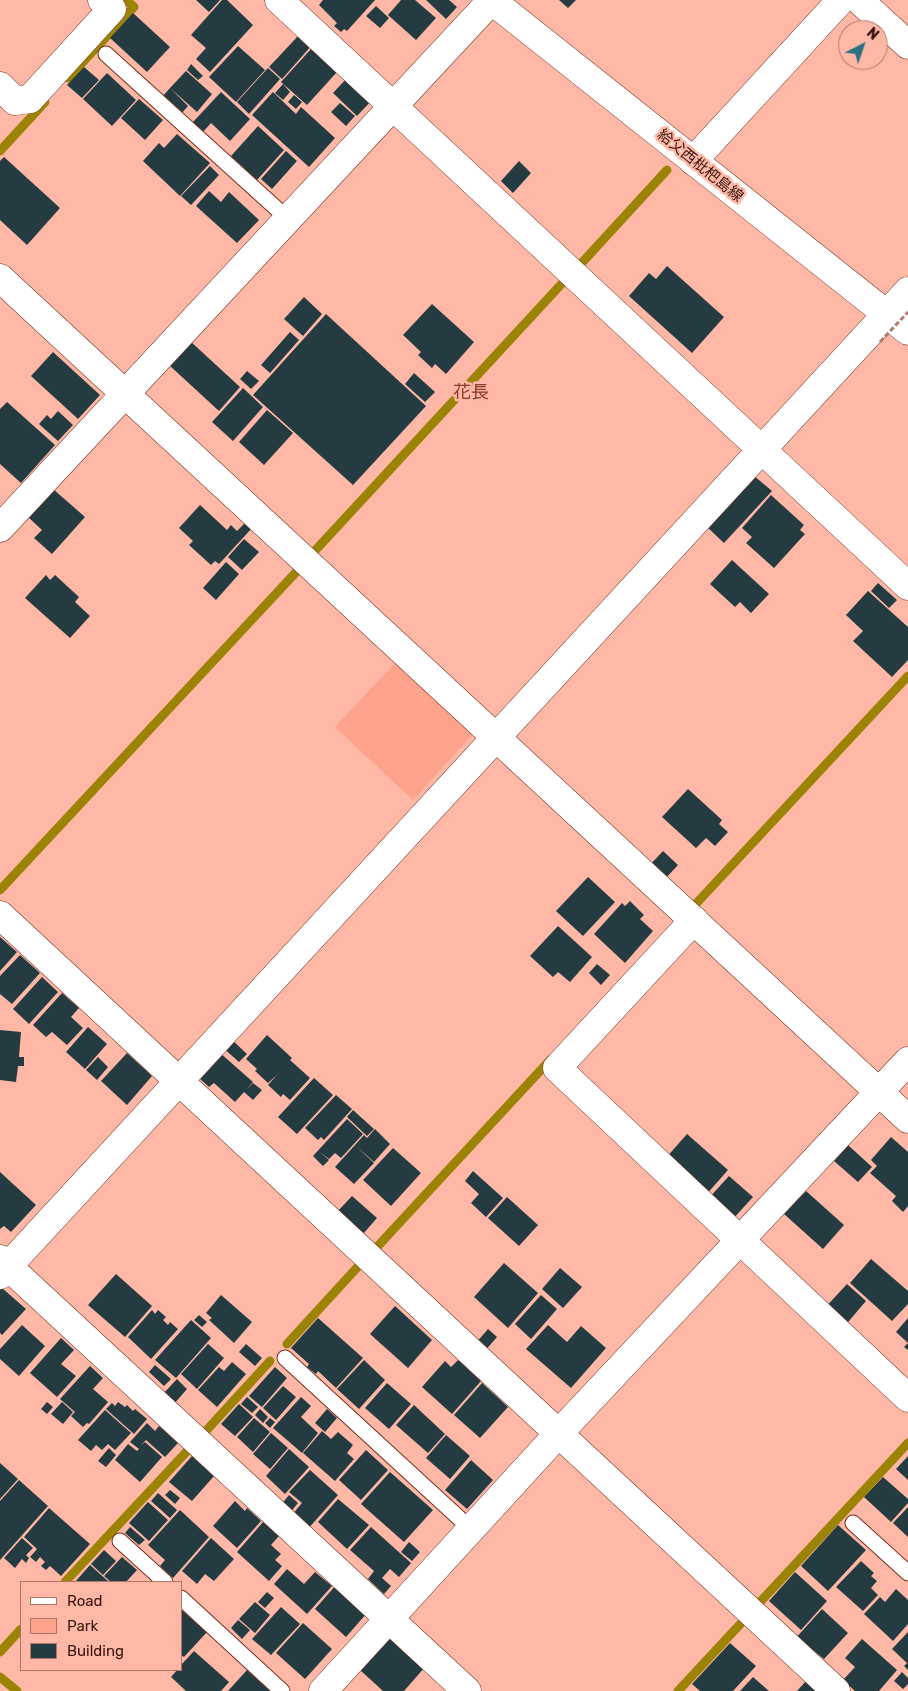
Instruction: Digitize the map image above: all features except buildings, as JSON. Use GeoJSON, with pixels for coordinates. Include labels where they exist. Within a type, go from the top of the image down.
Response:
{"type":"FeatureCollection","features":[{"type":"Feature","properties":{"kind":"street"},"geometry":{"type":"LineString","coordinates":[[0,86],[15,100],[30,99],[112,9],[102,0]]}},
{"type":"Feature","properties":{"kind":"street"},"geometry":{"type":"LineString","coordinates":[[279,0],[908,586]]}},
{"type":"Feature","properties":{"kind":"street"},"geometry":{"type":"LineString","coordinates":[[0,528],[492,0]]}},
{"type":"Feature","properties":{"kind":"street","name":"給父西枇杷島線"},"geometry":{"type":"LineString","coordinates":[[492,0],[693,161],[897,313],[908,331]]}},
{"type":"Feature","properties":{"kind":"street"},"geometry":{"type":"LineString","coordinates":[[693,161],[840,0]]}},
{"type":"Feature","properties":{"kind":"street"},"geometry":{"type":"LineString","coordinates":[[859,0],[908,45]]}},
{"type":"Feature","properties":{"kind":"street"},"geometry":{"type":"LineString","coordinates":[[0,278],[908,1119]]}},
{"type":"Feature","properties":{"kind":"street"},"geometry":{"type":"LineString","coordinates":[[467,1691],[3,1267],[179,1081],[762,449],[897,313],[908,291]]}},
{"type":"Feature","properties":{"kind":"street"},"geometry":{"type":"LineString","coordinates":[[0,915],[836,1691]]}},
{"type":"Feature","properties":{"kind":"street"},"geometry":{"type":"LineString","coordinates":[[694,920],[557,1068],[908,1398]]}},
{"type":"Feature","properties":{"kind":"street"},"geometry":{"type":"LineString","coordinates":[[323,1691],[559,1433],[908,1061]]}},
{"type":"Feature","properties":{"kind":"lane"},"geometry":{"type":"LineString","coordinates":[[106,54],[288,219]]}},
{"type":"Feature","properties":{"kind":"lane"},"geometry":{"type":"LineString","coordinates":[[285,1358],[471,1529]]}},
{"type":"Feature","properties":{"kind":"lane"},"geometry":{"type":"LineString","coordinates":[[854,1523],[908,1573]]}},
{"type":"Feature","properties":{"kind":"lane"},"geometry":{"type":"LineString","coordinates":[[120,1541],[164,1581]]}},
{"type":"Feature","properties":{"kind":"lane"},"geometry":{"type":"LineString","coordinates":[[182,1599],[282,1691]]}},
{"type":"Feature","properties":{"kind":"path"},"geometry":{"type":"LineString","coordinates":[[880,342],[897,313]]}},
{"type":"Feature","properties":{"kind":"green space"},"geometry":{"type":"Polygon","coordinates":[[[397,661],[473,734],[413,800],[335,727],[397,661]]]}},
{"type":"Feature","properties":{"kind":"waterway"},"geometry":{"type":"LineString","coordinates":[[68,78],[134,7],[126,0]]}},
{"type":"Feature","properties":{"kind":"waterway"},"geometry":{"type":"LineString","coordinates":[[0,151],[45,102]]}},
{"type":"Feature","properties":{"kind":"waterway"},"geometry":{"type":"LineString","coordinates":[[578,267],[667,170]]}},
{"type":"Feature","properties":{"kind":"waterway"},"geometry":{"type":"LineString","coordinates":[[311,555],[567,278]]}},
{"type":"Feature","properties":{"kind":"waterway"},"geometry":{"type":"LineString","coordinates":[[0,890],[299,569]]}},
{"type":"Feature","properties":{"kind":"waterway"},"geometry":{"type":"LineString","coordinates":[[692,908],[908,676]]}},
{"type":"Feature","properties":{"kind":"waterway"},"geometry":{"type":"LineString","coordinates":[[377,1247],[551,1059]]}},
{"type":"Feature","properties":{"kind":"waterway"},"geometry":{"type":"LineString","coordinates":[[287,1344],[364,1260]]}},
{"type":"Feature","properties":{"kind":"waterway"},"geometry":{"type":"LineString","coordinates":[[204,1433],[270,1361]]}},
{"type":"Feature","properties":{"kind":"waterway"},"geometry":{"type":"LineString","coordinates":[[761,1601],[908,1443]]}},
{"type":"Feature","properties":{"kind":"waterway"},"geometry":{"type":"LineString","coordinates":[[66,1581],[190,1448]]}},
{"type":"Feature","properties":{"kind":"waterway"},"geometry":{"type":"LineString","coordinates":[[678,1691],[744,1620]]}},
{"type":"Feature","properties":{"kind":"waterway"},"geometry":{"type":"LineString","coordinates":[[0,1652],[20,1630]]}},
{"type":"Feature","properties":{"kind":"waterway"},"geometry":{"type":"LineString","coordinates":[[0,1677],[17,1691]]}},
{"type":"Feature","properties":{"kind":"district","name":"花長"},"geometry":{"type":"Point","coordinates":[471,393]}}]}
